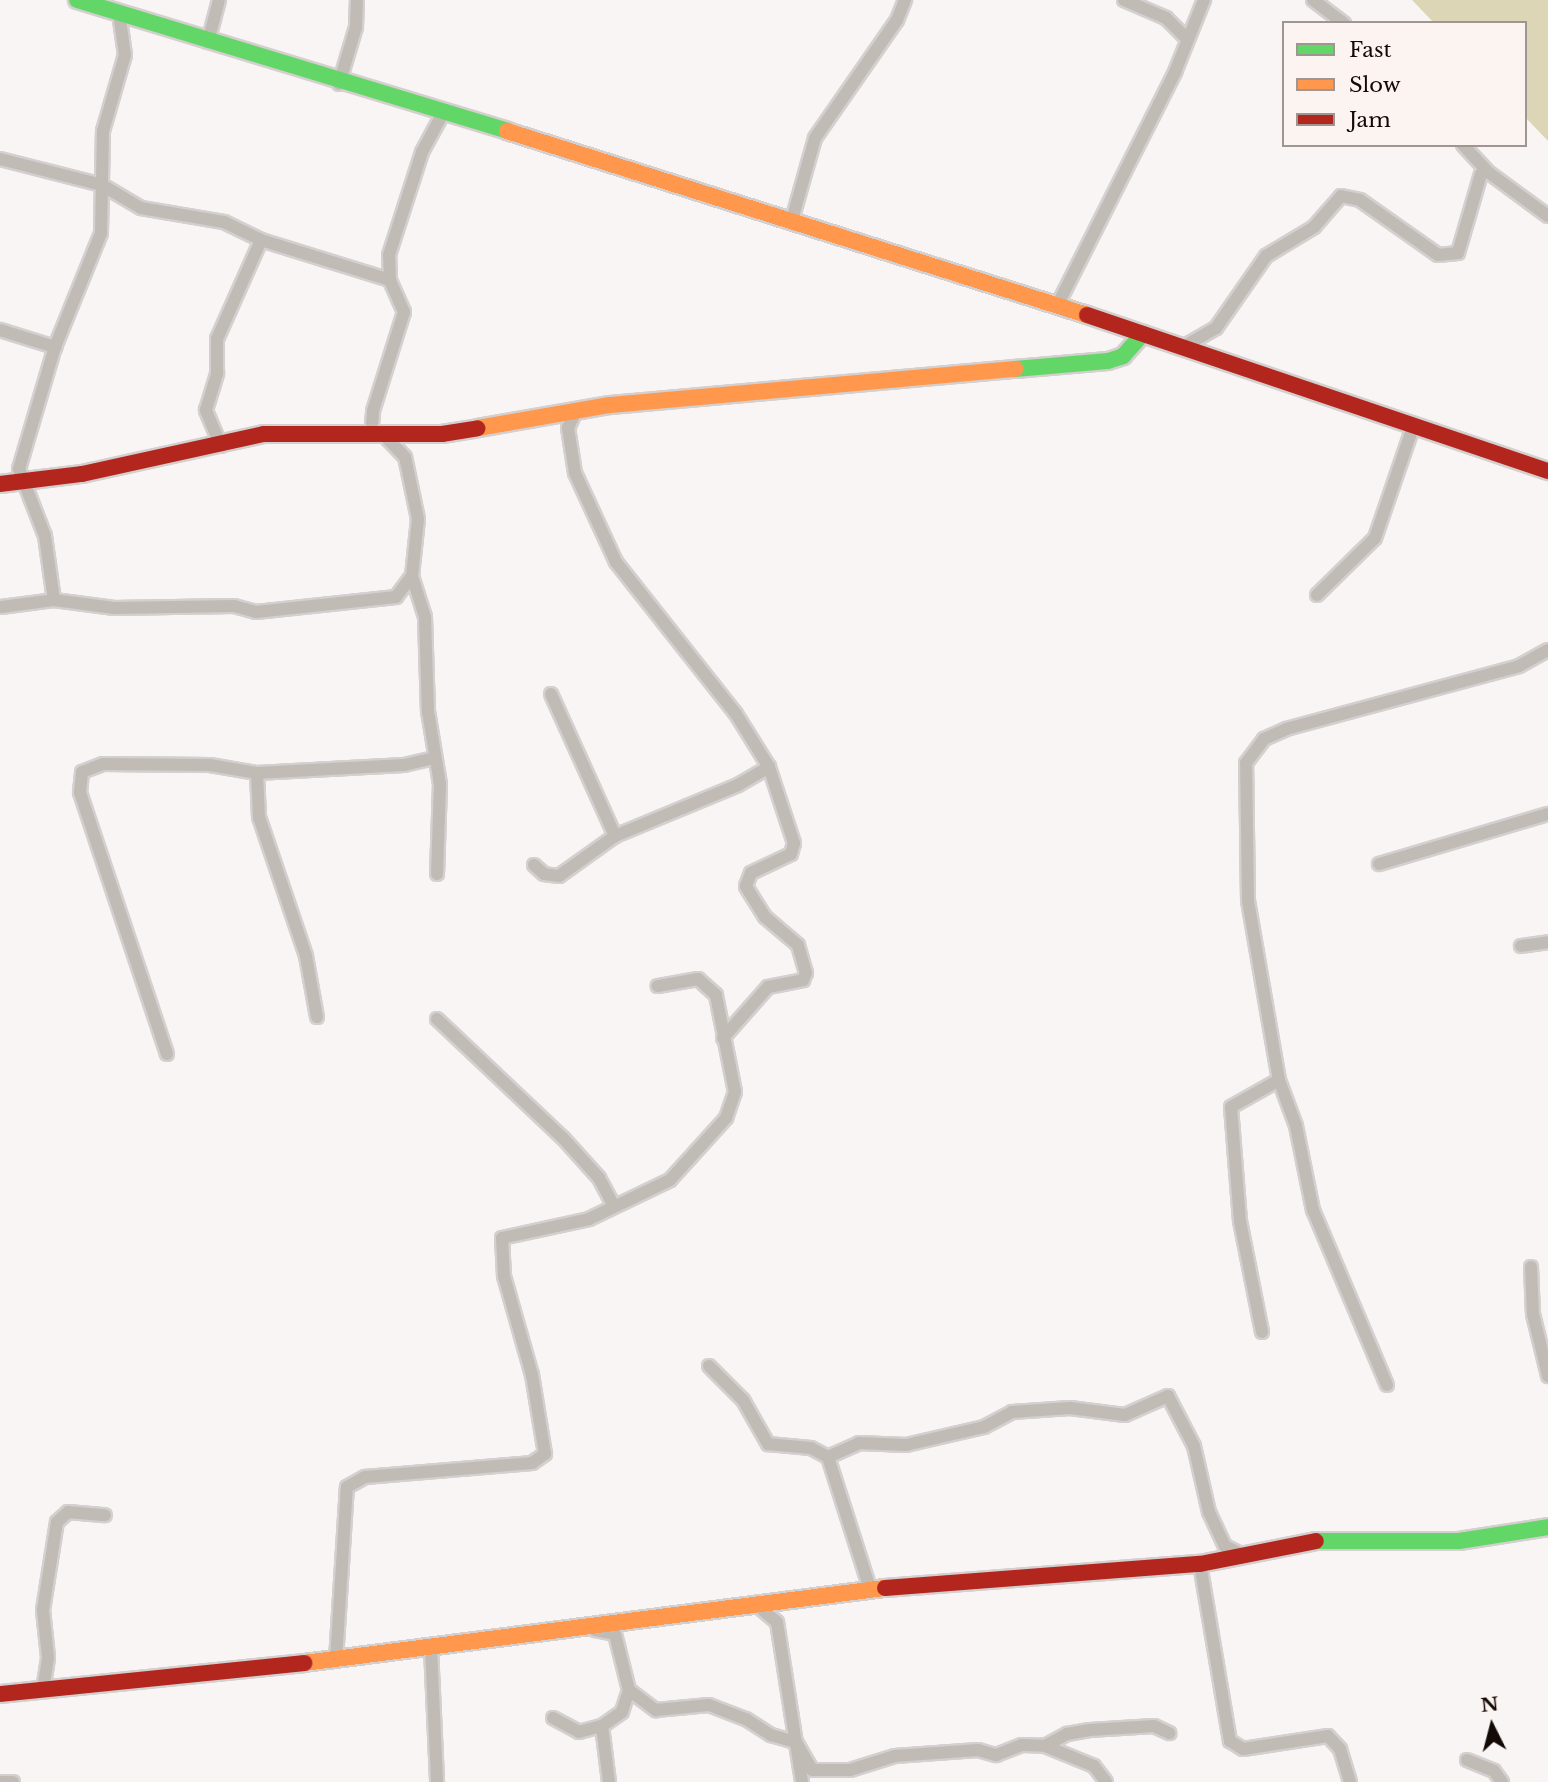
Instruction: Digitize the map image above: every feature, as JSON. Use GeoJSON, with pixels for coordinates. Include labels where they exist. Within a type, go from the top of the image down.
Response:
{"type":"FeatureCollection","features":[{"type":"Feature","properties":{"kind":"street"},"geometry":{"type":"LineString","coordinates":[[77,0],[339,84],[792,220],[1058,304],[1548,471]]}},
{"type":"Feature","properties":{"kind":"street"},"geometry":{"type":"LineString","coordinates":[[208,42],[219,0]]}},
{"type":"Feature","properties":{"kind":"street"},"geometry":{"type":"LineString","coordinates":[[339,84],[356,27],[357,0]]}},
{"type":"Feature","properties":{"kind":"street"},"geometry":{"type":"LineString","coordinates":[[792,220],[815,138],[897,20],[905,0]]}},
{"type":"Feature","properties":{"kind":"street"},"geometry":{"type":"LineString","coordinates":[[1124,0],[1166,18],[1186,38]]}},
{"type":"Feature","properties":{"kind":"street"},"geometry":{"type":"LineString","coordinates":[[1058,304],[1175,72],[1186,38],[1204,0]]}},
{"type":"Feature","properties":{"kind":"street"},"geometry":{"type":"LineString","coordinates":[[1313,0],[1341,21]]}},
{"type":"Feature","properties":{"kind":"street"},"geometry":{"type":"LineString","coordinates":[[54,600],[45,536],[21,482],[21,459],[55,347],[101,233],[103,131],[125,55],[119,13]]}},
{"type":"Feature","properties":{"kind":"street"},"geometry":{"type":"LineString","coordinates":[[437,874],[441,801],[420,599],[412,576],[418,519],[405,457],[378,436],[373,411],[404,312],[390,280],[389,255],[422,152],[442,115]]}},
{"type":"Feature","properties":{"kind":"street"},"geometry":{"type":"LineString","coordinates":[[1465,147],[1488,172],[1548,216]]}},
{"type":"Feature","properties":{"kind":"street"},"geometry":{"type":"LineString","coordinates":[[0,159],[102,185],[141,208],[224,222],[261,240],[390,280]]}},
{"type":"Feature","properties":{"kind":"street"},"geometry":{"type":"LineString","coordinates":[[1183,347],[1216,328],[1266,256],[1322,221],[1340,196],[1360,200],[1438,255],[1458,253],[1481,174],[1488,172]]}},
{"type":"Feature","properties":{"kind":"street"},"geometry":{"type":"LineString","coordinates":[[221,446],[206,410],[217,373],[217,338],[261,240]]}},
{"type":"Feature","properties":{"kind":"street"},"geometry":{"type":"LineString","coordinates":[[0,330],[55,347]]}},
{"type":"Feature","properties":{"kind":"street"},"geometry":{"type":"LineString","coordinates":[[0,484],[221,446],[264,434],[417,436],[577,410],[1108,360],[1122,356],[1143,334]]}},
{"type":"Feature","properties":{"kind":"street"},"geometry":{"type":"LineString","coordinates":[[568,428],[577,410]]}},
{"type":"Feature","properties":{"kind":"street"},"geometry":{"type":"LineString","coordinates":[[554,413],[568,428],[575,473],[616,562],[737,714],[769,767],[794,843],[791,854],[751,873],[746,886],[765,917],[798,945],[806,973],[803,980],[768,987],[723,1038]]}},
{"type":"Feature","properties":{"kind":"street"},"geometry":{"type":"LineString","coordinates":[[1318,595],[1375,538],[1414,424]]}},
{"type":"Feature","properties":{"kind":"street"},"geometry":{"type":"LineString","coordinates":[[405,457],[417,436]]}},
{"type":"Feature","properties":{"kind":"street"},"geometry":{"type":"LineString","coordinates":[[396,597],[412,576]]}},
{"type":"Feature","properties":{"kind":"street"},"geometry":{"type":"LineString","coordinates":[[1,607],[54,600],[114,608],[234,606],[256,612],[396,597],[420,599]]}},
{"type":"Feature","properties":{"kind":"street"},"geometry":{"type":"LineString","coordinates":[[1387,1385],[1313,1210],[1296,1126],[1279,1080],[1248,900],[1245,763],[1264,739],[1286,729],[1507,669],[1548,650]]}},
{"type":"Feature","properties":{"kind":"street"},"geometry":{"type":"LineString","coordinates":[[551,694],[615,836]]}},
{"type":"Feature","properties":{"kind":"street"},"geometry":{"type":"LineString","coordinates":[[167,1054],[80,792],[82,772],[103,764],[210,765],[257,773],[404,765],[435,758]]}},
{"type":"Feature","properties":{"kind":"street"},"geometry":{"type":"LineString","coordinates":[[534,864],[544,874],[559,876],[615,836],[738,785],[769,767]]}},
{"type":"Feature","properties":{"kind":"street"},"geometry":{"type":"LineString","coordinates":[[257,773],[259,817],[306,956],[317,1017]]}},
{"type":"Feature","properties":{"kind":"street"},"geometry":{"type":"LineString","coordinates":[[1379,864],[1548,814]]}},
{"type":"Feature","properties":{"kind":"street"},"geometry":{"type":"LineString","coordinates":[[1521,946],[1548,943]]}},
{"type":"Feature","properties":{"kind":"street"},"geometry":{"type":"LineString","coordinates":[[336,1660],[347,1486],[365,1477],[540,1461],[547,1442],[508,1297],[502,1238],[509,1233],[562,1227],[676,1176],[726,1118],[735,1091],[716,995],[705,981],[658,986]]}},
{"type":"Feature","properties":{"kind":"street"},"geometry":{"type":"LineString","coordinates":[[437,1019],[563,1138],[599,1178],[614,1206]]}},
{"type":"Feature","properties":{"kind":"street"},"geometry":{"type":"LineString","coordinates":[[1262,1332],[1240,1221],[1231,1107],[1279,1080]]}},
{"type":"Feature","properties":{"kind":"street"},"geometry":{"type":"LineString","coordinates":[[1531,1267],[1533,1314],[1548,1370]]}},
{"type":"Feature","properties":{"kind":"street"},"geometry":{"type":"LineString","coordinates":[[709,1366],[743,1399],[768,1444],[811,1448],[828,1457],[870,1589]]}},
{"type":"Feature","properties":{"kind":"street"},"geometry":{"type":"LineString","coordinates":[[828,1457],[859,1443],[906,1445],[984,1427],[1012,1412],[1070,1408],[1125,1415],[1168,1396],[1194,1446],[1209,1512],[1225,1546],[1244,1556]]}},
{"type":"Feature","properties":{"kind":"street"},"geometry":{"type":"LineString","coordinates":[[43,1690],[48,1657],[43,1610],[57,1521],[68,1512],[105,1515]]}},
{"type":"Feature","properties":{"kind":"street"},"geometry":{"type":"LineString","coordinates":[[0,1694],[336,1660],[790,1604],[870,1589],[1200,1564],[1319,1541],[1430,1544],[1548,1527]]}},
{"type":"Feature","properties":{"kind":"street"},"geometry":{"type":"LineString","coordinates":[[1200,1564],[1230,1741],[1243,1749],[1328,1736],[1340,1749],[1350,1782]]}},
{"type":"Feature","properties":{"kind":"street"},"geometry":{"type":"LineString","coordinates":[[777,1622],[790,1604]]}},
{"type":"Feature","properties":{"kind":"street"},"geometry":{"type":"LineString","coordinates":[[759,1607],[777,1622],[802,1782]]}},
{"type":"Feature","properties":{"kind":"street"},"geometry":{"type":"LineString","coordinates":[[553,1718],[579,1731],[603,1726],[622,1712],[629,1690],[615,1634],[581,1629]]}},
{"type":"Feature","properties":{"kind":"street"},"geometry":{"type":"LineString","coordinates":[[431,1648],[437,1782]]}},
{"type":"Feature","properties":{"kind":"street"},"geometry":{"type":"LineString","coordinates":[[629,1690],[656,1710],[709,1705],[796,1742],[812,1770],[830,1772],[895,1756],[978,1751],[996,1755],[1022,1745],[1045,1745],[1094,1766],[1105,1782]]}},
{"type":"Feature","properties":{"kind":"street"},"geometry":{"type":"LineString","coordinates":[[603,1726],[609,1782]]}},
{"type":"Feature","properties":{"kind":"street"},"geometry":{"type":"LineString","coordinates":[[1045,1745],[1067,1734],[1090,1730],[1154,1726],[1169,1733]]}},
{"type":"Feature","properties":{"kind":"street"},"geometry":{"type":"LineString","coordinates":[[1467,1760],[1498,1774],[1502,1782]]}},
{"type":"Feature","properties":{"kind":"street"},"geometry":{"type":"LineString","coordinates":[[0,1782],[13,1782]]}},
{"type":"Feature","properties":{"kind":"shaded area"},"geometry":{"type":"Polygon","coordinates":[[[1412,0],[1548,0],[1548,141],[1527,119],[1527,21],[1432,21],[1412,0]]]}},
{"type":"Feature","properties":{"kind":"traffic: fast"},"geometry":{"type":"LineString","coordinates":[[77,0],[507,131]]}},
{"type":"Feature","properties":{"kind":"traffic: fast"},"geometry":{"type":"LineString","coordinates":[[1015,369],[1108,361],[1123,356],[1143,334]]}},
{"type":"Feature","properties":{"kind":"traffic: fast"},"geometry":{"type":"LineString","coordinates":[[1316,1541],[1459,1541],[1548,1527]]}},
{"type":"Feature","properties":{"kind":"traffic: slow"},"geometry":{"type":"LineString","coordinates":[[507,131],[1087,315]]}},
{"type":"Feature","properties":{"kind":"traffic: slow"},"geometry":{"type":"LineString","coordinates":[[478,428],[610,405],[1015,369]]}},
{"type":"Feature","properties":{"kind":"traffic: slow"},"geometry":{"type":"LineString","coordinates":[[304,1663],[885,1588]]}},
{"type":"Feature","properties":{"kind":"traffic: jam"},"geometry":{"type":"LineString","coordinates":[[1087,315],[1548,471]]}},
{"type":"Feature","properties":{"kind":"traffic: jam"},"geometry":{"type":"LineString","coordinates":[[0,484],[82,474],[264,434],[442,434],[478,428]]}},
{"type":"Feature","properties":{"kind":"traffic: jam"},"geometry":{"type":"LineString","coordinates":[[885,1588],[1200,1564],[1316,1541]]}},
{"type":"Feature","properties":{"kind":"traffic: jam"},"geometry":{"type":"LineString","coordinates":[[0,1694],[304,1663]]}}]}
